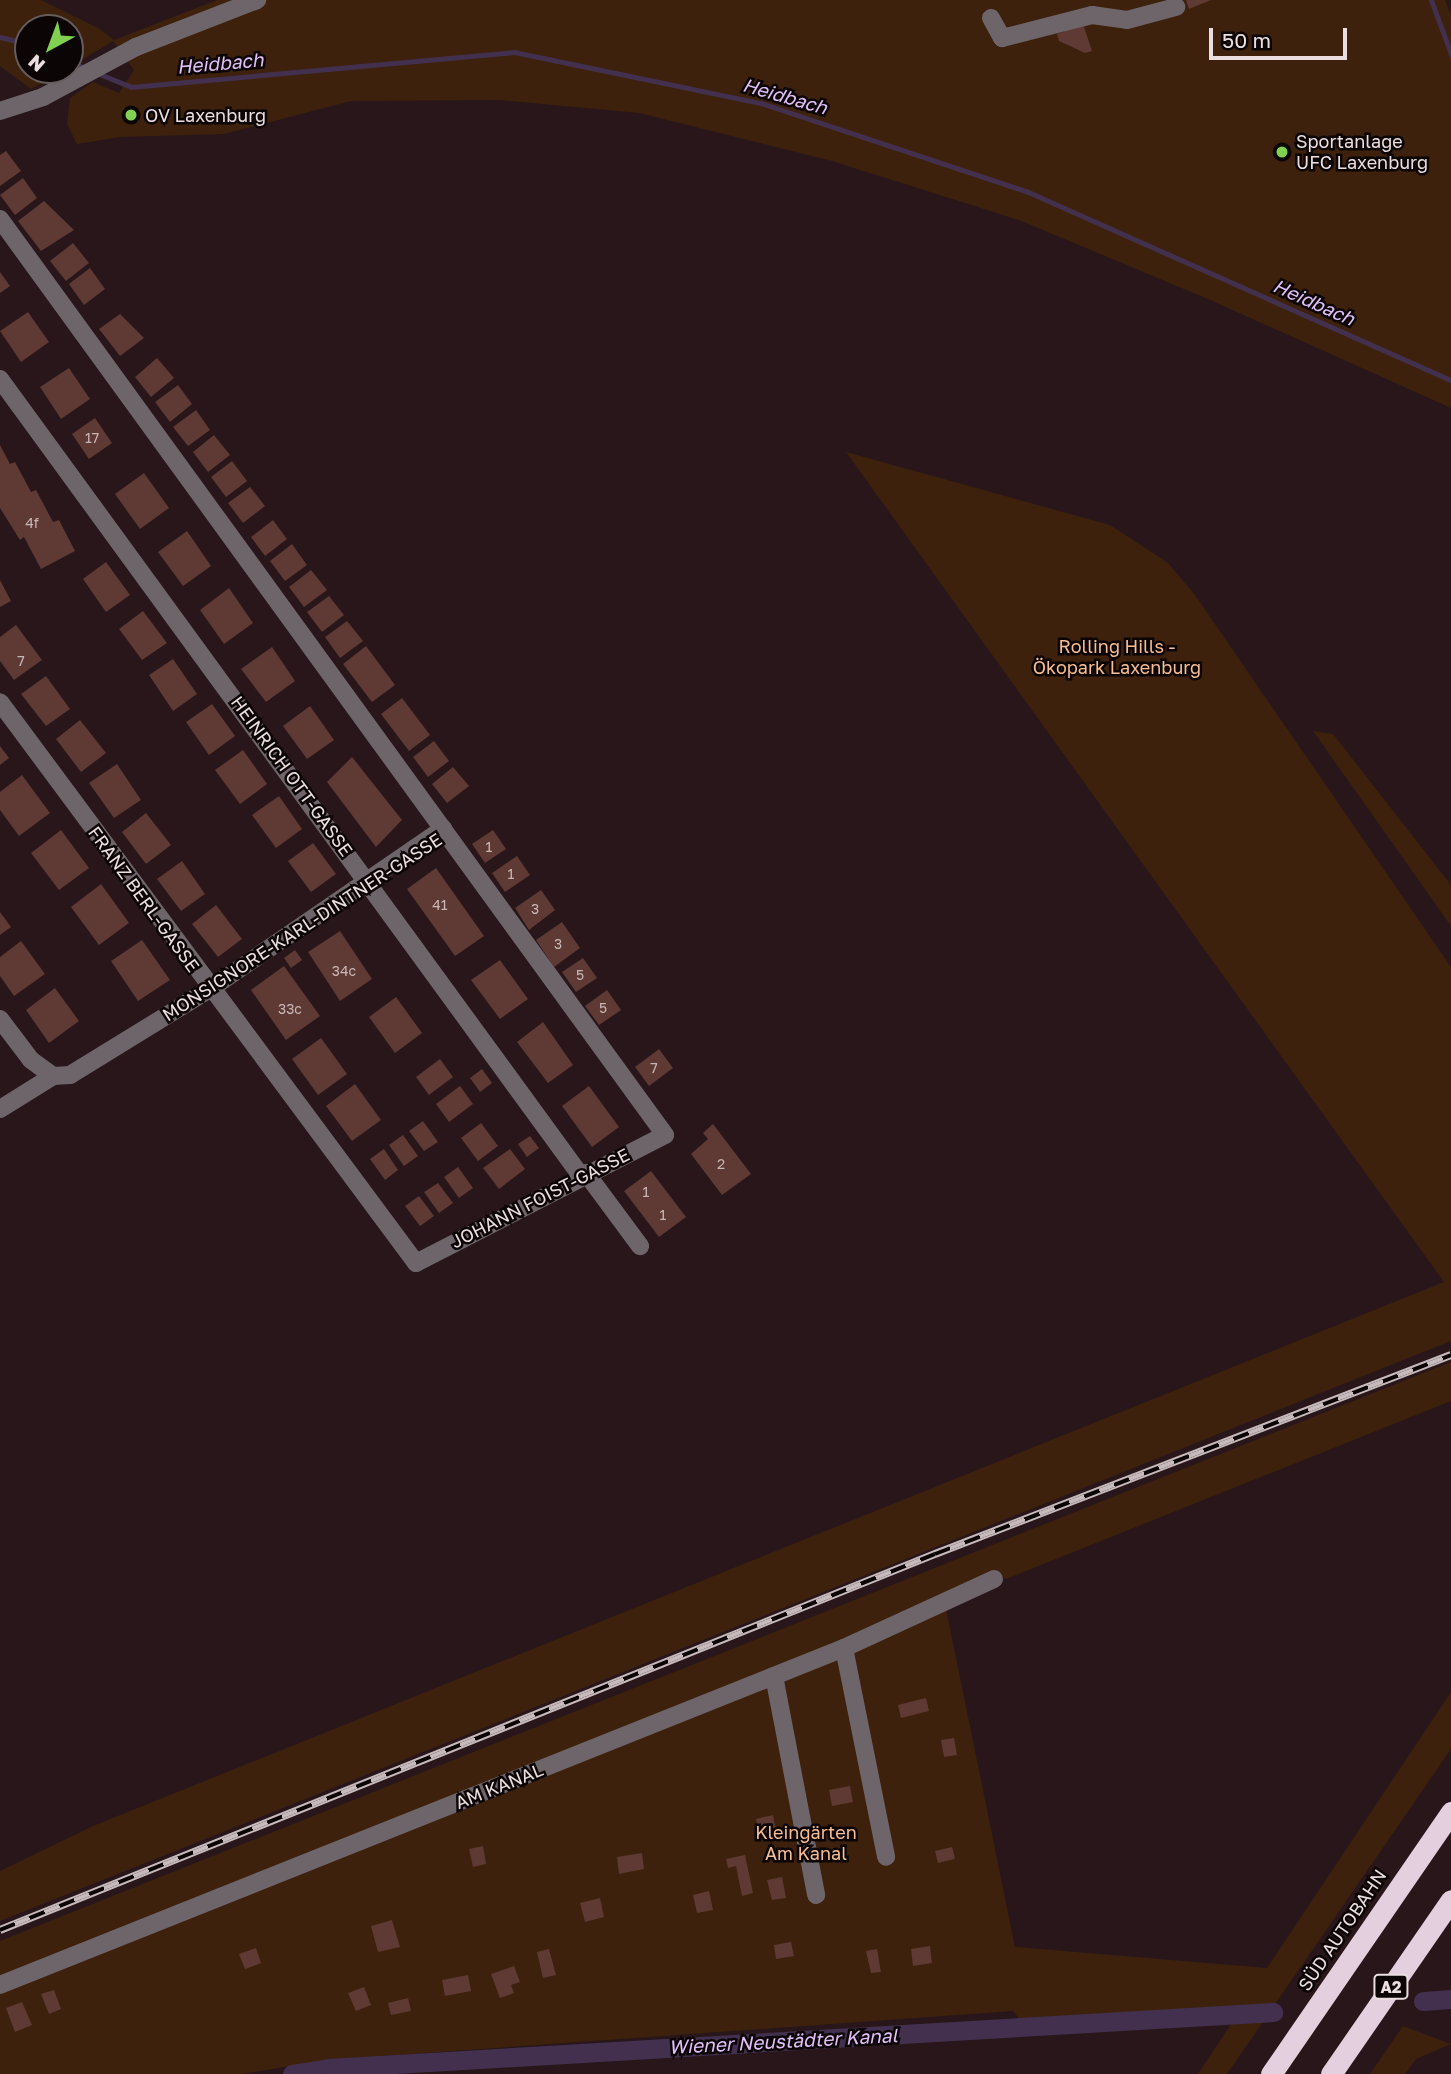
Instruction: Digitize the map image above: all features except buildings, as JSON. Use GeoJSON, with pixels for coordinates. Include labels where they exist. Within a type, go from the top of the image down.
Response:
{"type":"FeatureCollection","features":[{"type":"Feature","properties":{"kind":"highway","name":"SÜD AUTOBAHN"},"geometry":{"type":"LineString","coordinates":[[1271,2074],[1451,1812]]}},
{"type":"Feature","properties":{"kind":"highway","name":"A2"},"geometry":{"type":"LineString","coordinates":[[1331,2074],[1451,1900]]}},
{"type":"Feature","properties":{"kind":"street"},"geometry":{"type":"LineString","coordinates":[[0,111],[43,97],[107,60],[257,0]]}},
{"type":"Feature","properties":{"kind":"street"},"geometry":{"type":"LineString","coordinates":[[991,18],[1002,38],[1092,15],[1128,20],[1176,7]]}},
{"type":"Feature","properties":{"kind":"street"},"geometry":{"type":"LineString","coordinates":[[0,219],[443,829]]}},
{"type":"Feature","properties":{"kind":"street","name":"HEINRICH OTT-GASSE"},"geometry":{"type":"LineString","coordinates":[[1,382],[584,1174],[640,1246]]}},
{"type":"Feature","properties":{"kind":"street","name":"FRANZ BERL-GASSE"},"geometry":{"type":"LineString","coordinates":[[0,702],[210,989],[416,1263]]}},
{"type":"Feature","properties":{"kind":"street","name":"MONSIGNORE-KARL-DINTNER-GASSE"},"geometry":{"type":"LineString","coordinates":[[0,1109],[53,1076],[70,1075],[210,989],[443,829],[665,1135]]}},
{"type":"Feature","properties":{"kind":"street"},"geometry":{"type":"LineString","coordinates":[[0,1019],[31,1060],[53,1076]]}},
{"type":"Feature","properties":{"kind":"street","name":"JOHANN FOIST-GASSE"},"geometry":{"type":"LineString","coordinates":[[416,1263],[584,1174],[665,1135]]}},
{"type":"Feature","properties":{"kind":"street","name":"AM KANAL"},"geometry":{"type":"LineString","coordinates":[[0,1985],[844,1648],[994,1579]]}},
{"type":"Feature","properties":{"kind":"street"},"geometry":{"type":"LineString","coordinates":[[844,1648],[886,1857]]}},
{"type":"Feature","properties":{"kind":"street"},"geometry":{"type":"LineString","coordinates":[[774,1676],[816,1895]]}},
{"type":"Feature","properties":{"kind":"green space"},"geometry":{"type":"Polygon","coordinates":[[[0,0],[41,0],[70,14],[14,14],[14,76],[0,66],[0,0]]]}},
{"type":"Feature","properties":{"kind":"green space"},"geometry":{"type":"Polygon","coordinates":[[[217,0],[1445,0],[1451,15],[1451,408],[1208,299],[1019,220],[832,161],[639,113],[499,100],[351,101],[224,134],[120,137],[77,144],[67,124],[70,98],[93,82],[119,93],[134,70],[113,41],[84,59],[84,21],[114,40],[217,0]],[[123,108],[122,120],[139,122],[140,110],[123,108]]]}},
{"type":"Feature","properties":{"kind":"green space"},"geometry":{"type":"Polygon","coordinates":[[[24,84],[40,84],[31,89],[24,84]]]}},
{"type":"Feature","properties":{"kind":"green space","name":"Rolling Hills - Ökopark Laxenburg"},"geometry":{"type":"Polygon","coordinates":[[[846,452],[1110,525],[1168,563],[1195,595],[1451,967],[1451,1341],[0,1921],[0,1871],[93,1826],[1444,1282],[846,452]]]}},
{"type":"Feature","properties":{"kind":"green space"},"geometry":{"type":"Polygon","coordinates":[[[1313,731],[1333,734],[1451,885],[1451,926],[1313,731]]]}},
{"type":"Feature","properties":{"kind":"green space","name":"Kleingärten Am Kanal"},"geometry":{"type":"Polygon","coordinates":[[[1451,1362],[1451,1401],[1006,1579],[994,1573],[943,1594],[1015,1947],[1267,1968],[1451,1692],[1451,1749],[1227,2074],[1198,2074],[1231,2024],[1032,2034],[1013,2011],[326,2060],[242,2074],[0,2074],[0,1941],[1451,1362]]]}},
{"type":"Feature","properties":{"kind":"green space"},"geometry":{"type":"Polygon","coordinates":[[[1403,2026],[1451,2044],[1416,2059],[1405,2074],[1370,2074],[1403,2026]]]}},
{"type":"Feature","properties":{"kind":"waterway"},"geometry":{"type":"LineString","coordinates":[[1431,0],[1451,54]]}},
{"type":"Feature","properties":{"kind":"waterway","name":"Heidbach"},"geometry":{"type":"LineString","coordinates":[[0,37],[14,40]]}},
{"type":"Feature","properties":{"kind":"waterway","name":"Heidbach"},"geometry":{"type":"LineString","coordinates":[[97,73],[131,87],[514,52],[761,103],[1026,191],[1451,380]]}},
{"type":"Feature","properties":{"kind":"waterway","name":"Heidbach"},"geometry":{"type":"LineString","coordinates":[[84,67],[88,69]]}},
{"type":"Feature","properties":{"kind":"waterway","name":"Wiener Neustädter Kanal"},"geometry":{"type":"LineString","coordinates":[[1423,2001],[1451,1999]]}},
{"type":"Feature","properties":{"kind":"waterway","name":"Wiener Neustädter Kanal"},"geometry":{"type":"LineString","coordinates":[[292,2074],[328,2068],[1273,2012]]}},
{"type":"Feature","properties":{"kind":"railway"},"geometry":{"type":"LineString","coordinates":[[0,1930],[935,1554],[1451,1355]]}},
{"type":"Feature","properties":{"kind":"place","name":"OV Laxenburg"},"geometry":{"type":"Point","coordinates":[131,115]}},
{"type":"Feature","properties":{"kind":"place","name":"Sportanlage UFC Laxenburg"},"geometry":{"type":"Point","coordinates":[1282,152]}}]}
